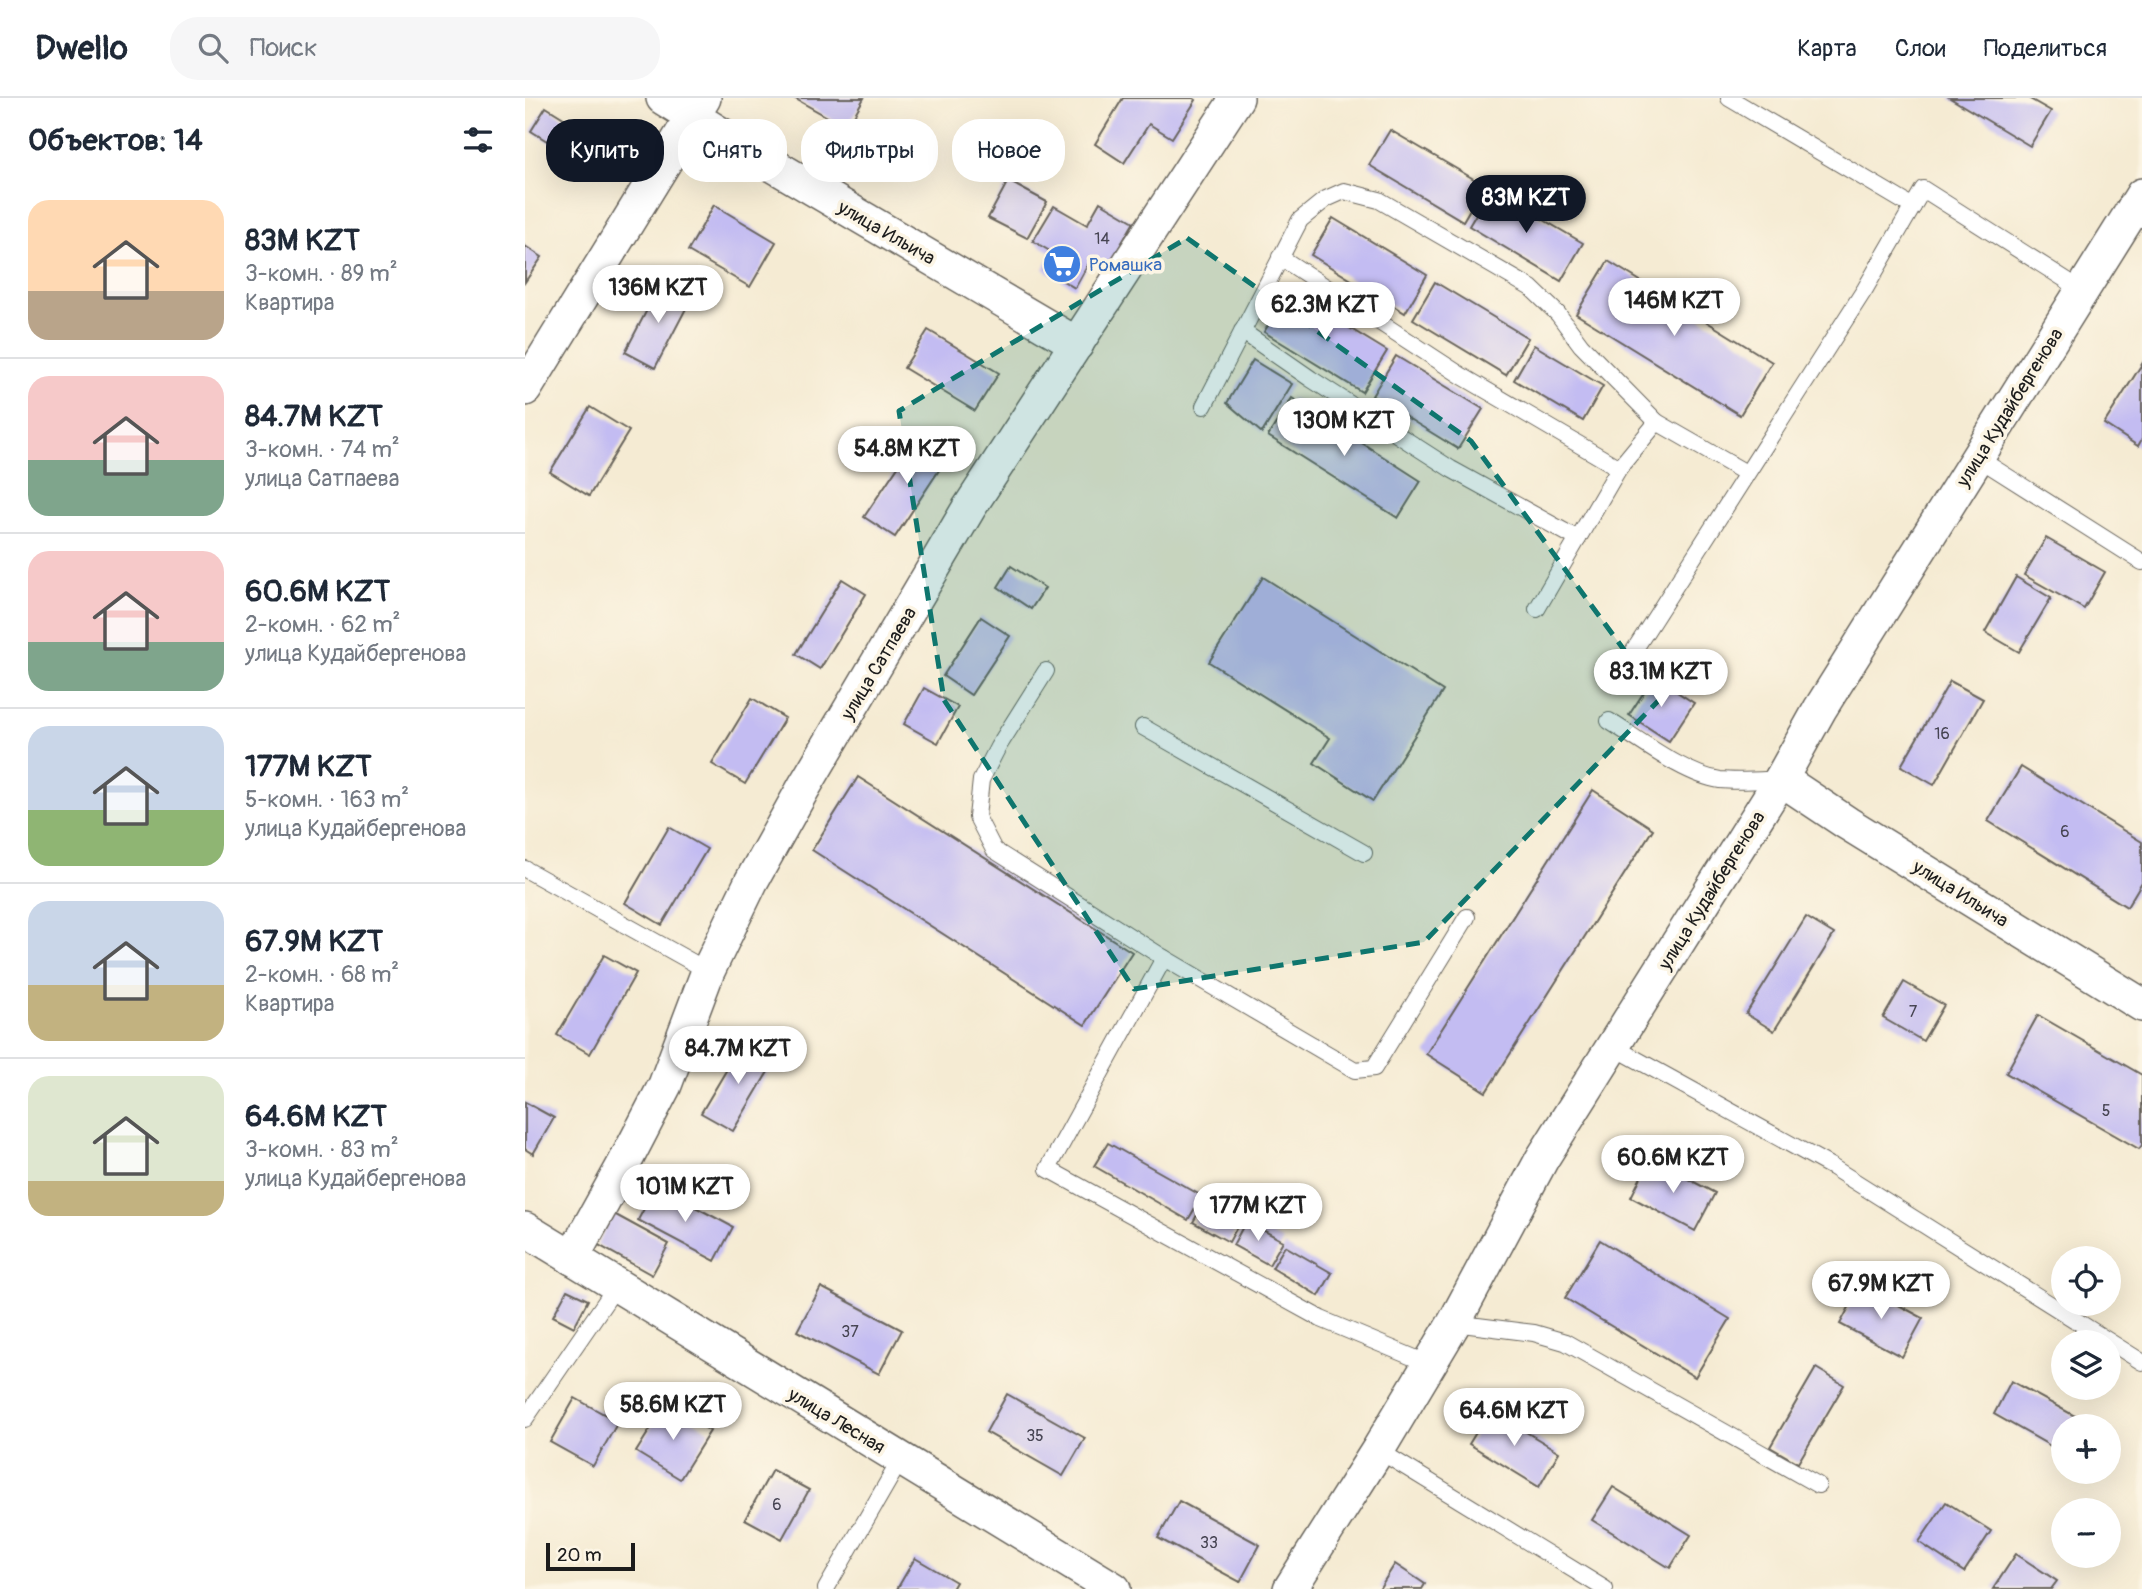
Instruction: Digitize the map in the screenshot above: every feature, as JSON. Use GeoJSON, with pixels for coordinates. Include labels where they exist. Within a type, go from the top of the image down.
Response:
{"type":"FeatureCollection","features":[{"type":"Feature","properties":{"kind":"street","name":"улица Ильича"},"geometry":{"type":"LineString","coordinates":[[663,98],[698,107],[1077,344]]}},
{"type":"Feature","properties":{"kind":"street","name":"улица Сатпаева"},"geometry":{"type":"LineString","coordinates":[[572,1258],[665,1085],[708,971],[751,882],[804,787],[969,508],[1237,98]]}},
{"type":"Feature","properties":{"kind":"street"},"geometry":{"type":"LineString","coordinates":[[525,389],[698,107]]}},
{"type":"Feature","properties":{"kind":"street","name":"улица Кудайбергенова"},"geometry":{"type":"LineString","coordinates":[[1290,1589],[1454,1323],[1542,1159],[1781,779],[1820,709],[2142,195]]}},
{"type":"Feature","properties":{"kind":"street","name":"улица Ильича"},"geometry":{"type":"LineString","coordinates":[[1781,779],[1847,823],[2142,1005]]}},
{"type":"Feature","properties":{"kind":"street","name":"улица Лесная"},"geometry":{"type":"LineString","coordinates":[[525,1229],[1114,1589]]}},
{"type":"Feature","properties":{"kind":"lane"},"geometry":{"type":"LineString","coordinates":[[1729,98],[1913,207]]}},
{"type":"Feature","properties":{"kind":"lane"},"geometry":{"type":"LineString","coordinates":[[1626,663],[1865,289],[1923,189],[2082,290]]}},
{"type":"Feature","properties":{"kind":"lane"},"geometry":{"type":"LineString","coordinates":[[1204,406],[1300,220],[1326,200],[1345,191],[1379,200],[1531,288],[1558,314],[1581,345],[1657,422],[1746,473]]}},
{"type":"Feature","properties":{"kind":"lane"},"geometry":{"type":"LineString","coordinates":[[1280,257],[1462,376],[1619,468]]}},
{"type":"Feature","properties":{"kind":"lane"},"geometry":{"type":"LineString","coordinates":[[1243,331],[1311,379],[1451,469],[1578,539]]}},
{"type":"Feature","properties":{"kind":"lane"},"geometry":{"type":"LineString","coordinates":[[1538,609],[1619,468],[1657,422]]}},
{"type":"Feature","properties":{"kind":"lane"},"geometry":{"type":"LineString","coordinates":[[1978,457],[2142,562]]}},
{"type":"Feature","properties":{"kind":"lane"},"geometry":{"type":"LineString","coordinates":[[1046,671],[998,747],[981,780],[977,817],[994,850],[1164,958],[1355,1070],[1374,1068],[1467,917]]}},
{"type":"Feature","properties":{"kind":"lane"},"geometry":{"type":"LineString","coordinates":[[1609,721],[1686,769],[1719,780],[1781,779]]}},
{"type":"Feature","properties":{"kind":"lane"},"geometry":{"type":"LineString","coordinates":[[1143,727],[1364,853]]}},
{"type":"Feature","properties":{"kind":"lane"},"geometry":{"type":"LineString","coordinates":[[525,869],[708,971]]}},
{"type":"Feature","properties":{"kind":"lane"},"geometry":{"type":"LineString","coordinates":[[1164,958],[1048,1169],[1321,1319],[1429,1364]]}},
{"type":"Feature","properties":{"kind":"lane"},"geometry":{"type":"LineString","coordinates":[[1612,1046],[1832,1167],[2142,1362]]}},
{"type":"Feature","properties":{"kind":"lane"},"geometry":{"type":"LineString","coordinates":[[525,1419],[617,1285]]}},
{"type":"Feature","properties":{"kind":"lane"},"geometry":{"type":"LineString","coordinates":[[1454,1323],[1534,1333],[1565,1342],[1818,1485]]}},
{"type":"Feature","properties":{"kind":"lane"},"geometry":{"type":"LineString","coordinates":[[1378,1450],[1605,1589]]}},
{"type":"Feature","properties":{"kind":"lane"},"geometry":{"type":"LineString","coordinates":[[826,1589],[901,1459]]}},
{"type":"Feature","properties":{"kind":"highlighted area"},"geometry":{"type":"Polygon","coordinates":[[[1187,238],[1471,441],[1660,699],[1424,942],[1134,989],[944,700],[899,411],[1187,238]]]}},
{"type":"Feature","properties":{"kind":"building"},"geometry":{"type":"Polygon","coordinates":[[[794,98],[864,98],[852,119],[831,119],[794,98]]]}},
{"type":"Feature","properties":{"kind":"building"},"geometry":{"type":"Polygon","coordinates":[[[1123,98],[1196,100],[1172,138],[1149,124],[1124,163],[1095,144],[1123,98]]]}},
{"type":"Feature","properties":{"kind":"building"},"geometry":{"type":"Polygon","coordinates":[[[1950,98],[2028,98],[2051,111],[2030,146],[1950,98]]]}},
{"type":"Feature","properties":{"kind":"building"},"geometry":{"type":"Polygon","coordinates":[[[546,107],[565,119],[546,119],[546,140],[531,131],[546,107]]]}},
{"type":"Feature","properties":{"kind":"building"},"geometry":{"type":"Polygon","coordinates":[[[1390,130],[1484,185],[1463,221],[1369,165],[1390,130]]]}},
{"type":"Feature","properties":{"kind":"building"},"geometry":{"type":"Polygon","coordinates":[[[1007,182],[1047,202],[1027,238],[988,218],[1007,182]]]}},
{"type":"Feature","properties":{"kind":"building"},"geometry":{"type":"Polygon","coordinates":[[[1491,189],[1583,243],[1561,281],[1469,226],[1491,189]]]}},
{"type":"Feature","properties":{"kind":"building"},"geometry":{"type":"Polygon","coordinates":[[[1100,202],[1134,222],[1106,270],[1090,261],[1075,288],[1043,269],[1053,253],[1033,241],[1054,206],[1087,225],[1100,202]]]}},
{"type":"Feature","properties":{"kind":"building"},"geometry":{"type":"Polygon","coordinates":[[[714,205],[776,242],[750,287],[688,251],[714,205]]]}},
{"type":"Feature","properties":{"kind":"building"},"geometry":{"type":"Polygon","coordinates":[[[1333,218],[1427,275],[1405,313],[1311,255],[1333,218]]]}},
{"type":"Feature","properties":{"kind":"building"},"geometry":{"type":"Polygon","coordinates":[[[525,246],[542,257],[525,282],[525,246]]]}},
{"type":"Feature","properties":{"kind":"building"},"geometry":{"type":"Polygon","coordinates":[[[1608,261],[1772,362],[1740,415],[1576,314],[1608,261]]]}},
{"type":"Feature","properties":{"kind":"building"},"geometry":{"type":"Polygon","coordinates":[[[1435,282],[1528,338],[1506,375],[1413,319],[1435,282]]]}},
{"type":"Feature","properties":{"kind":"building"},"geometry":{"type":"Polygon","coordinates":[[[661,283],[691,299],[655,368],[625,352],[661,283]]]}},
{"type":"Feature","properties":{"kind":"building"},"geometry":{"type":"Polygon","coordinates":[[[1289,291],[1387,351],[1362,392],[1264,332],[1289,291]]]}},
{"type":"Feature","properties":{"kind":"building"},"geometry":{"type":"Polygon","coordinates":[[[928,330],[999,373],[975,411],[904,368],[928,330]]]}},
{"type":"Feature","properties":{"kind":"building"},"geometry":{"type":"Polygon","coordinates":[[[1534,345],[1603,386],[1583,421],[1514,380],[1534,345]]]}},
{"type":"Feature","properties":{"kind":"building"},"geometry":{"type":"Polygon","coordinates":[[[1396,356],[1483,409],[1458,449],[1372,396],[1396,356]]]}},
{"type":"Feature","properties":{"kind":"building"},"geometry":{"type":"Polygon","coordinates":[[[1253,360],[1292,384],[1262,433],[1227,403],[1253,360]]]}},
{"type":"Feature","properties":{"kind":"building"},"geometry":{"type":"Polygon","coordinates":[[[2142,364],[2142,439],[2138,446],[2104,424],[2142,364]]]}},
{"type":"Feature","properties":{"kind":"building"},"geometry":{"type":"Polygon","coordinates":[[[1292,398],[1421,481],[1398,518],[1268,436],[1292,398]]]}},
{"type":"Feature","properties":{"kind":"building"},"geometry":{"type":"Polygon","coordinates":[[[590,407],[629,431],[589,496],[550,472],[590,407]]]}},
{"type":"Feature","properties":{"kind":"building"},"geometry":{"type":"Polygon","coordinates":[[[919,435],[949,455],[895,537],[864,517],[919,435]]]}},
{"type":"Feature","properties":{"kind":"building"},"geometry":{"type":"Polygon","coordinates":[[[2046,538],[2105,572],[2084,609],[2024,575],[2046,538]]]}},
{"type":"Feature","properties":{"kind":"building"},"geometry":{"type":"Polygon","coordinates":[[[1011,566],[1045,588],[1031,609],[998,587],[1011,566]]]}},
{"type":"Feature","properties":{"kind":"building"},"geometry":{"type":"Polygon","coordinates":[[[1263,577],[1443,691],[1373,801],[1314,763],[1330,738],[1209,662],[1263,577]]]}},
{"type":"Feature","properties":{"kind":"building"},"geometry":{"type":"Polygon","coordinates":[[[2016,577],[2051,598],[2019,652],[1985,632],[2016,577]]]}},
{"type":"Feature","properties":{"kind":"building"},"geometry":{"type":"Polygon","coordinates":[[[842,579],[866,594],[820,669],[796,654],[842,579]]]}},
{"type":"Feature","properties":{"kind":"building"},"geometry":{"type":"Polygon","coordinates":[[[981,617],[1010,636],[971,695],[943,676],[981,617]]]}},
{"type":"Feature","properties":{"kind":"building"},"geometry":{"type":"Polygon","coordinates":[[[1654,677],[1694,703],[1669,741],[1629,715],[1654,677]]]}},
{"type":"Feature","properties":{"kind":"building"},"geometry":{"type":"Polygon","coordinates":[[[1950,681],[1983,699],[1934,785],[1901,766],[1950,681]]]}},
{"type":"Feature","properties":{"kind":"building"},"geometry":{"type":"Polygon","coordinates":[[[924,688],[958,707],[938,743],[904,724],[924,688]]]}},
{"type":"Feature","properties":{"kind":"building"},"geometry":{"type":"Polygon","coordinates":[[[752,698],[785,718],[745,784],[712,764],[752,698]]]}},
{"type":"Feature","properties":{"kind":"building"},"geometry":{"type":"Polygon","coordinates":[[[2021,767],[2142,842],[2142,882],[2127,907],[1988,821],[2021,767]]]}},
{"type":"Feature","properties":{"kind":"building"},"geometry":{"type":"Polygon","coordinates":[[[858,777],[1132,952],[1085,1025],[812,850],[858,777]]]}},
{"type":"Feature","properties":{"kind":"building"},"geometry":{"type":"Polygon","coordinates":[[[1593,790],[1653,829],[1486,1092],[1426,1054],[1593,790]]]}},
{"type":"Feature","properties":{"kind":"building"},"geometry":{"type":"Polygon","coordinates":[[[669,827],[707,849],[662,925],[625,903],[669,827]]]}},
{"type":"Feature","properties":{"kind":"building"},"geometry":{"type":"Polygon","coordinates":[[[1806,917],[1834,934],[1774,1031],[1746,1014],[1806,917]]]}},
{"type":"Feature","properties":{"kind":"building"},"geometry":{"type":"Polygon","coordinates":[[[604,955],[636,973],[590,1054],[557,1035],[604,955]]]}},
{"type":"Feature","properties":{"kind":"building"},"geometry":{"type":"Polygon","coordinates":[[[1904,982],[1944,1005],[1923,1041],[1883,1018],[1904,982]]]}},
{"type":"Feature","properties":{"kind":"building"},"geometry":{"type":"Polygon","coordinates":[[[2038,1015],[2142,1075],[2142,1145],[2139,1149],[2006,1073],[2038,1015]]]}},
{"type":"Feature","properties":{"kind":"building"},"geometry":{"type":"Polygon","coordinates":[[[743,1042],[775,1060],[733,1131],[701,1113],[743,1042]]]}},
{"type":"Feature","properties":{"kind":"building"},"geometry":{"type":"Polygon","coordinates":[[[525,1102],[554,1118],[533,1154],[525,1149],[525,1102]]]}},
{"type":"Feature","properties":{"kind":"building"},"geometry":{"type":"Polygon","coordinates":[[[1108,1143],[1202,1196],[1188,1220],[1094,1166],[1108,1143]]]}},
{"type":"Feature","properties":{"kind":"building"},"geometry":{"type":"Polygon","coordinates":[[[1650,1159],[1715,1193],[1695,1231],[1631,1197],[1650,1159]]]}},
{"type":"Feature","properties":{"kind":"building"},"geometry":{"type":"Polygon","coordinates":[[[656,1186],[733,1227],[715,1261],[638,1220],[656,1186]]]}},
{"type":"Feature","properties":{"kind":"building"},"geometry":{"type":"Polygon","coordinates":[[[1207,1198],[1242,1218],[1229,1242],[1193,1222],[1207,1198]]]}},
{"type":"Feature","properties":{"kind":"building"},"geometry":{"type":"Polygon","coordinates":[[[614,1214],[669,1244],[652,1275],[597,1244],[614,1214]]]}},
{"type":"Feature","properties":{"kind":"building"},"geometry":{"type":"Polygon","coordinates":[[[1246,1221],[1283,1241],[1269,1265],[1233,1245],[1246,1221]]]}},
{"type":"Feature","properties":{"kind":"building"},"geometry":{"type":"Polygon","coordinates":[[[1600,1240],[1730,1319],[1695,1377],[1565,1298],[1600,1240]]]}},
{"type":"Feature","properties":{"kind":"building"},"geometry":{"type":"Polygon","coordinates":[[[1285,1246],[1332,1273],[1319,1296],[1272,1268],[1285,1246]]]}},
{"type":"Feature","properties":{"kind":"building"},"geometry":{"type":"Polygon","coordinates":[[[1861,1285],[1923,1318],[1902,1357],[1840,1324],[1861,1285]]]}},
{"type":"Feature","properties":{"kind":"building"},"geometry":{"type":"Polygon","coordinates":[[[821,1287],[902,1330],[879,1374],[797,1331],[821,1287]]]}},
{"type":"Feature","properties":{"kind":"building"},"geometry":{"type":"Polygon","coordinates":[[[567,1290],[588,1300],[574,1327],[553,1316],[567,1290]]]}},
{"type":"Feature","properties":{"kind":"building"},"geometry":{"type":"Polygon","coordinates":[[[1816,1368],[1844,1385],[1798,1463],[1770,1447],[1816,1368]]]}},
{"type":"Feature","properties":{"kind":"building"},"geometry":{"type":"Polygon","coordinates":[[[2011,1381],[2071,1414],[2051,1414],[2051,1446],[1994,1414],[2011,1381]]]}},
{"type":"Feature","properties":{"kind":"building"},"geometry":{"type":"Polygon","coordinates":[[[1007,1394],[1085,1438],[1063,1476],[986,1432],[1007,1394]]]}},
{"type":"Feature","properties":{"kind":"building"},"geometry":{"type":"Polygon","coordinates":[[[575,1398],[618,1422],[593,1466],[550,1442],[575,1398]]]}},
{"type":"Feature","properties":{"kind":"building"},"geometry":{"type":"Polygon","coordinates":[[[666,1404],[710,1431],[680,1479],[636,1452],[666,1404]]]}},
{"type":"Feature","properties":{"kind":"building"},"geometry":{"type":"Polygon","coordinates":[[[1490,1410],[1559,1452],[1539,1487],[1469,1444],[1490,1410]]]}},
{"type":"Feature","properties":{"kind":"building"},"geometry":{"type":"Polygon","coordinates":[[[772,1470],[809,1490],[782,1539],[745,1519],[772,1470]]]}},
{"type":"Feature","properties":{"kind":"building"},"geometry":{"type":"Polygon","coordinates":[[[1613,1487],[1691,1535],[1670,1568],[1592,1520],[1613,1487]]]}},
{"type":"Feature","properties":{"kind":"building"},"geometry":{"type":"Polygon","coordinates":[[[1179,1501],[1260,1545],[1240,1582],[1158,1538],[1179,1501]]]}},
{"type":"Feature","properties":{"kind":"building"},"geometry":{"type":"Polygon","coordinates":[[[1946,1502],[1991,1531],[1964,1572],[1919,1542],[1946,1502]]]}},
{"type":"Feature","properties":{"kind":"building"},"geometry":{"type":"Polygon","coordinates":[[[2016,1554],[2057,1581],[2051,1589],[1993,1589],[2016,1554]]]}},
{"type":"Feature","properties":{"kind":"building"},"geometry":{"type":"Polygon","coordinates":[[[915,1558],[956,1582],[952,1589],[897,1589],[915,1558]]]}},
{"type":"Feature","properties":{"kind":"building"},"geometry":{"type":"Polygon","coordinates":[[[1395,1564],[1425,1584],[1422,1589],[1379,1589],[1395,1564]]]}},
{"type":"Feature","properties":{"kind":"place","name":"Ромашка"},"geometry":{"type":"Point","coordinates":[1062,264]}}]}
